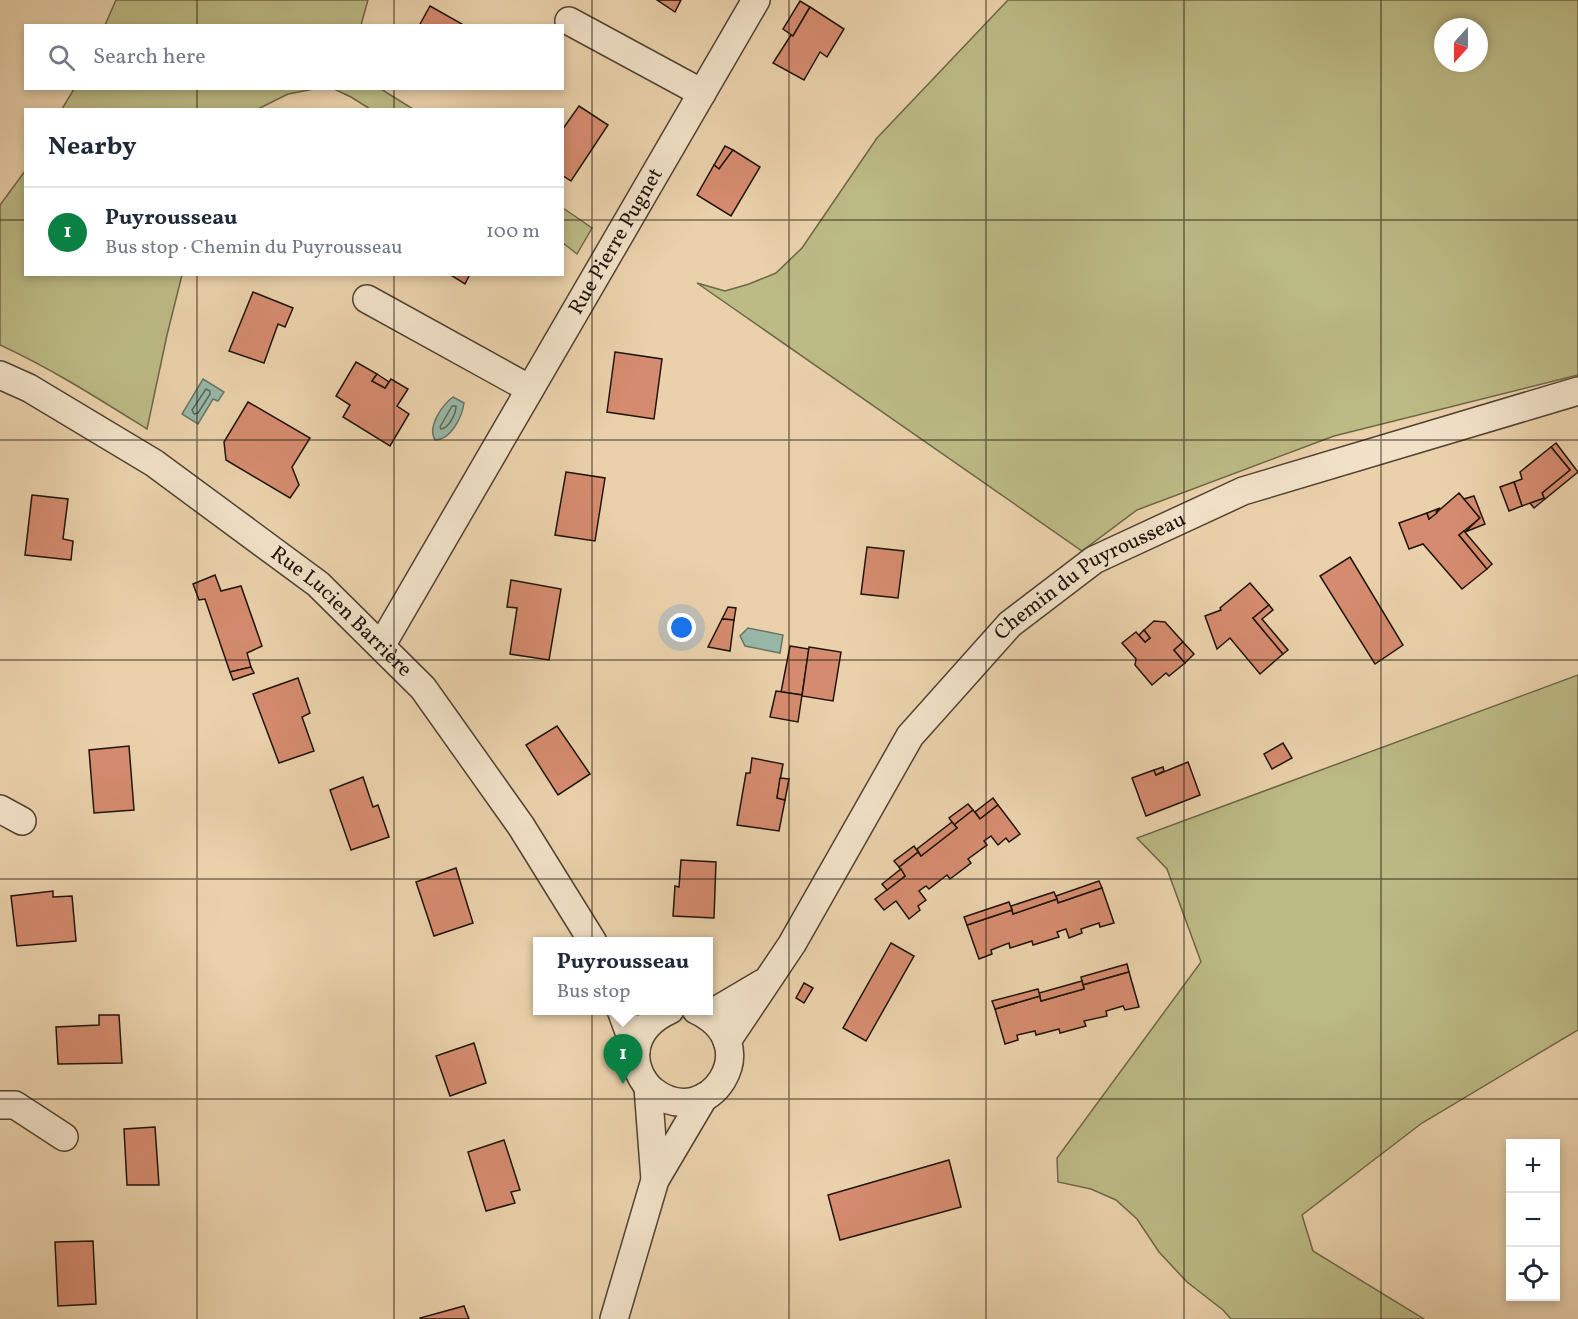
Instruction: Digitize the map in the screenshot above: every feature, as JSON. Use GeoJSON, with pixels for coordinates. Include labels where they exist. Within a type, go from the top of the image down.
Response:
{"type":"FeatureCollection","features":[{"type":"Feature","properties":{"kind":"street","name":"Rue Pierre Pugnet"},"geometry":{"type":"LineString","coordinates":[[381,646],[756,0]]}},
{"type":"Feature","properties":{"kind":"street"},"geometry":{"type":"LineString","coordinates":[[569,21],[702,93]]}},
{"type":"Feature","properties":{"kind":"street"},"geometry":{"type":"LineString","coordinates":[[367,299],[530,389]]}},
{"type":"Feature","properties":{"kind":"street","name":"Rue Lucien Barrière"},"geometry":{"type":"LineString","coordinates":[[0,375],[29,388],[154,464],[318,584],[423,688],[521,826],[589,937]]}},
{"type":"Feature","properties":{"kind":"street","name":"Chemin du Puyrousseau"},"geometry":{"type":"LineString","coordinates":[[727,1041],[798,934],[910,736],[1010,624],[1094,560],[1243,491],[1578,391]]}},
{"type":"Feature","properties":{"kind":"street","name":"Chemin du Puyrousseau"},"geometry":{"type":"LineString","coordinates":[[713,1008],[769,980]]}},
{"type":"Feature","properties":{"kind":"street"},"geometry":{"type":"LineString","coordinates":[[622,1015],[636,1052]]}},
{"type":"Feature","properties":{"kind":"street"},"geometry":{"type":"LineString","coordinates":[[659,1015],[647,1024],[639,1037],[636,1064],[648,1087],[660,1096],[674,1101],[689,1102],[715,1090],[723,1080],[729,1061],[727,1041],[716,1022],[705,1015]]}},
{"type":"Feature","properties":{"kind":"street"},"geometry":{"type":"LineString","coordinates":[[648,1087],[655,1180]]}},
{"type":"Feature","properties":{"kind":"street"},"geometry":{"type":"LineString","coordinates":[[614,1319],[655,1180],[704,1097]]}},
{"type":"Feature","properties":{"kind":"street"},"geometry":{"type":"LineString","coordinates":[[0,1105],[15,1105],[64,1137]]}},
{"type":"Feature","properties":{"kind":"shaded area"},"geometry":{"type":"Polygon","coordinates":[[[116,0],[368,0],[361,24],[105,24],[116,0]]]}},
{"type":"Feature","properties":{"kind":"shaded area"},"geometry":{"type":"Polygon","coordinates":[[[1008,0],[1578,0],[1578,375],[1334,436],[1137,510],[1082,551],[697,283],[725,291],[749,284],[776,273],[802,248],[877,138],[1008,0]]]}},
{"type":"Feature","properties":{"kind":"shaded area"},"geometry":{"type":"Polygon","coordinates":[[[73,90],[309,90],[288,94],[260,108],[63,108],[73,90]]]}},
{"type":"Feature","properties":{"kind":"shaded area"},"geometry":{"type":"Polygon","coordinates":[[[336,90],[383,90],[411,108],[368,108],[336,90]]]}},
{"type":"Feature","properties":{"kind":"shaded area"},"geometry":{"type":"Polygon","coordinates":[[[24,172],[24,276],[182,276],[147,429],[57,374],[0,345],[0,205],[24,172]]]}},
{"type":"Feature","properties":{"kind":"shaded area"},"geometry":{"type":"Polygon","coordinates":[[[564,209],[592,228],[577,254],[564,244],[564,209]]]}},
{"type":"Feature","properties":{"kind":"shaded area"},"geometry":{"type":"Polygon","coordinates":[[[1578,675],[1578,1030],[1422,1123],[1302,1215],[1313,1251],[1424,1319],[1231,1319],[1187,1282],[1159,1252],[1137,1219],[1116,1200],[1091,1189],[1058,1182],[1057,1158],[1201,962],[1167,869],[1137,838],[1578,675]]]}},
{"type":"Feature","properties":{"kind":"water"},"geometry":{"type":"Polygon","coordinates":[[[203,379],[224,392],[218,401],[213,399],[198,424],[182,414],[203,379]]]}},
{"type":"Feature","properties":{"kind":"water"},"geometry":{"type":"Polygon","coordinates":[[[453,397],[464,403],[461,415],[451,432],[435,440],[434,423],[444,405],[453,397]]]}},
{"type":"Feature","properties":{"kind":"water"},"geometry":{"type":"Polygon","coordinates":[[[748,628],[783,635],[780,653],[745,646],[740,636],[748,628]]]}},
{"type":"Feature","properties":{"kind":"building"},"geometry":{"type":"Polygon","coordinates":[[[657,0],[681,0],[675,12],[657,0]]]}},
{"type":"Feature","properties":{"kind":"building"},"geometry":{"type":"Polygon","coordinates":[[[800,1],[810,7],[793,36],[783,29],[800,1]]]}},
{"type":"Feature","properties":{"kind":"building"},"geometry":{"type":"Polygon","coordinates":[[[430,6],[462,24],[420,24],[430,6]]]}},
{"type":"Feature","properties":{"kind":"building"},"geometry":{"type":"Polygon","coordinates":[[[810,7],[844,29],[827,57],[820,52],[804,80],[773,63],[791,35],[793,36],[810,7]]]}},
{"type":"Feature","properties":{"kind":"building"},"geometry":{"type":"Polygon","coordinates":[[[579,106],[608,125],[571,181],[564,176],[564,127],[579,106]]]}},
{"type":"Feature","properties":{"kind":"building"},"geometry":{"type":"Polygon","coordinates":[[[725,146],[733,150],[719,169],[714,165],[725,146]]]}},
{"type":"Feature","properties":{"kind":"building"},"geometry":{"type":"Polygon","coordinates":[[[733,150],[760,167],[731,216],[697,195],[714,165],[719,169],[733,150]]]}},
{"type":"Feature","properties":{"kind":"building"},"geometry":{"type":"Polygon","coordinates":[[[452,276],[469,276],[465,284],[452,276]]]}},
{"type":"Feature","properties":{"kind":"building"},"geometry":{"type":"Polygon","coordinates":[[[253,292],[293,308],[285,327],[278,324],[264,363],[229,351],[253,292]]]}},
{"type":"Feature","properties":{"kind":"building"},"geometry":{"type":"Polygon","coordinates":[[[615,352],[662,359],[654,419],[607,412],[615,352]]]}},
{"type":"Feature","properties":{"kind":"building"},"geometry":{"type":"Polygon","coordinates":[[[356,362],[377,374],[372,381],[385,388],[391,379],[408,389],[397,406],[409,414],[390,446],[343,417],[350,405],[336,396],[356,362]]]}},
{"type":"Feature","properties":{"kind":"building"},"geometry":{"type":"Polygon","coordinates":[[[377,374],[389,382],[385,388],[372,381],[377,374]]]}},
{"type":"Feature","properties":{"kind":"building"},"geometry":{"type":"Polygon","coordinates":[[[248,402],[310,438],[292,467],[299,485],[290,498],[226,460],[224,442],[248,402]]]}},
{"type":"Feature","properties":{"kind":"building"},"geometry":{"type":"Polygon","coordinates":[[[1556,443],[1578,472],[1534,508],[1530,503],[1544,498],[1542,493],[1570,470],[1551,447],[1556,443]]]}},
{"type":"Feature","properties":{"kind":"building"},"geometry":{"type":"Polygon","coordinates":[[[1551,447],[1570,470],[1542,493],[1544,498],[1522,506],[1514,482],[1522,479],[1520,472],[1551,447]]]}},
{"type":"Feature","properties":{"kind":"building"},"geometry":{"type":"Polygon","coordinates":[[[566,472],[605,478],[595,541],[555,535],[566,472]]]}},
{"type":"Feature","properties":{"kind":"building"},"geometry":{"type":"Polygon","coordinates":[[[1514,482],[1522,506],[1509,511],[1500,487],[1514,482]]]}},
{"type":"Feature","properties":{"kind":"building"},"geometry":{"type":"Polygon","coordinates":[[[1459,493],[1480,518],[1459,535],[1487,569],[1462,589],[1423,544],[1409,549],[1399,523],[1427,513],[1429,519],[1459,493]]]}},
{"type":"Feature","properties":{"kind":"building"},"geometry":{"type":"Polygon","coordinates":[[[32,495],[68,499],[63,539],[73,541],[71,560],[25,555],[32,495]]]}},
{"type":"Feature","properties":{"kind":"building"},"geometry":{"type":"Polygon","coordinates":[[[1474,496],[1485,524],[1465,532],[1480,518],[1464,499],[1474,496]]]}},
{"type":"Feature","properties":{"kind":"building"},"geometry":{"type":"Polygon","coordinates":[[[1440,508],[1437,513],[1429,519],[1427,513],[1440,508]]]}},
{"type":"Feature","properties":{"kind":"building"},"geometry":{"type":"Polygon","coordinates":[[[1464,531],[1492,564],[1487,569],[1459,535],[1464,531]]]}},
{"type":"Feature","properties":{"kind":"building"},"geometry":{"type":"Polygon","coordinates":[[[867,547],[904,551],[898,598],[861,594],[867,547]]]}},
{"type":"Feature","properties":{"kind":"building"},"geometry":{"type":"Polygon","coordinates":[[[1350,557],[1403,645],[1375,664],[1320,576],[1350,557]]]}},
{"type":"Feature","properties":{"kind":"building"},"geometry":{"type":"Polygon","coordinates":[[[215,575],[221,591],[241,586],[262,646],[247,653],[251,667],[230,672],[205,599],[199,600],[193,584],[215,575]]]}},
{"type":"Feature","properties":{"kind":"building"},"geometry":{"type":"Polygon","coordinates":[[[511,580],[561,589],[549,660],[510,654],[517,608],[507,607],[511,580]]]}},
{"type":"Feature","properties":{"kind":"building"},"geometry":{"type":"Polygon","coordinates":[[[1250,583],[1269,605],[1253,618],[1283,654],[1260,674],[1230,638],[1217,649],[1205,616],[1221,610],[1220,608],[1250,583]]]}},
{"type":"Feature","properties":{"kind":"building"},"geometry":{"type":"Polygon","coordinates":[[[1269,605],[1273,610],[1262,619],[1288,650],[1283,654],[1253,618],[1269,605]]]}},
{"type":"Feature","properties":{"kind":"building"},"geometry":{"type":"Polygon","coordinates":[[[728,607],[736,608],[734,620],[722,619],[728,607]]]}},
{"type":"Feature","properties":{"kind":"building"},"geometry":{"type":"Polygon","coordinates":[[[722,619],[734,620],[730,651],[708,647],[722,619]]]}},
{"type":"Feature","properties":{"kind":"building"},"geometry":{"type":"Polygon","coordinates":[[[1154,621],[1165,622],[1183,642],[1174,650],[1185,663],[1169,676],[1166,673],[1152,685],[1135,665],[1136,659],[1122,643],[1136,632],[1145,642],[1150,638],[1144,630],[1154,621]]]}},
{"type":"Feature","properties":{"kind":"building"},"geometry":{"type":"Polygon","coordinates":[[[1144,630],[1150,638],[1145,642],[1139,635],[1144,630]]]}},
{"type":"Feature","properties":{"kind":"building"},"geometry":{"type":"Polygon","coordinates":[[[1183,642],[1194,654],[1185,663],[1174,650],[1183,642]]]}},
{"type":"Feature","properties":{"kind":"building"},"geometry":{"type":"Polygon","coordinates":[[[790,646],[809,649],[802,695],[781,692],[790,646]]]}},
{"type":"Feature","properties":{"kind":"building"},"geometry":{"type":"Polygon","coordinates":[[[809,647],[841,652],[833,701],[802,696],[809,647]]]}},
{"type":"Feature","properties":{"kind":"building"},"geometry":{"type":"Polygon","coordinates":[[[251,667],[254,673],[233,680],[230,672],[251,667]]]}},
{"type":"Feature","properties":{"kind":"building"},"geometry":{"type":"Polygon","coordinates":[[[298,678],[310,713],[302,717],[314,751],[279,763],[253,694],[298,678]]]}},
{"type":"Feature","properties":{"kind":"building"},"geometry":{"type":"Polygon","coordinates":[[[776,691],[802,695],[798,722],[770,717],[776,691]]]}},
{"type":"Feature","properties":{"kind":"building"},"geometry":{"type":"Polygon","coordinates":[[[557,726],[590,774],[558,795],[526,745],[557,726]]]}},
{"type":"Feature","properties":{"kind":"building"},"geometry":{"type":"Polygon","coordinates":[[[1283,743],[1292,758],[1272,769],[1264,754],[1283,743]]]}},
{"type":"Feature","properties":{"kind":"building"},"geometry":{"type":"Polygon","coordinates":[[[129,746],[134,810],[94,813],[89,750],[129,746]]]}},
{"type":"Feature","properties":{"kind":"building"},"geometry":{"type":"Polygon","coordinates":[[[752,758],[783,764],[777,798],[785,800],[779,831],[737,825],[746,773],[750,773],[752,758]]]}},
{"type":"Feature","properties":{"kind":"building"},"geometry":{"type":"Polygon","coordinates":[[[1188,762],[1200,795],[1146,816],[1132,778],[1154,770],[1156,775],[1188,762]]]}},
{"type":"Feature","properties":{"kind":"building"},"geometry":{"type":"Polygon","coordinates":[[[1163,767],[1164,771],[1156,775],[1154,770],[1163,767]]]}},
{"type":"Feature","properties":{"kind":"building"},"geometry":{"type":"Polygon","coordinates":[[[363,777],[373,807],[378,805],[389,837],[351,850],[330,790],[363,777]]]}},
{"type":"Feature","properties":{"kind":"building"},"geometry":{"type":"Polygon","coordinates":[[[780,778],[789,779],[785,800],[777,798],[780,778]]]}},
{"type":"Feature","properties":{"kind":"building"},"geometry":{"type":"Polygon","coordinates":[[[993,798],[998,805],[980,819],[975,812],[993,798]]]}},
{"type":"Feature","properties":{"kind":"building"},"geometry":{"type":"Polygon","coordinates":[[[968,804],[973,810],[954,825],[949,818],[968,804]]]}},
{"type":"Feature","properties":{"kind":"building"},"geometry":{"type":"Polygon","coordinates":[[[998,805],[1020,834],[1009,842],[1006,838],[998,845],[991,836],[984,841],[987,845],[968,859],[971,863],[950,879],[947,875],[929,889],[926,886],[919,891],[926,900],[918,906],[920,910],[909,919],[896,901],[884,910],[875,899],[905,876],[899,867],[918,852],[921,856],[957,828],[954,825],[973,810],[980,819],[998,805]]]}},
{"type":"Feature","properties":{"kind":"building"},"geometry":{"type":"Polygon","coordinates":[[[952,822],[957,828],[921,856],[917,849],[952,822]]]}},
{"type":"Feature","properties":{"kind":"building"},"geometry":{"type":"Polygon","coordinates":[[[914,846],[918,852],[899,867],[894,861],[914,846]]]}},
{"type":"Feature","properties":{"kind":"building"},"geometry":{"type":"Polygon","coordinates":[[[681,860],[716,862],[714,918],[673,916],[675,886],[679,887],[681,860]]]}},
{"type":"Feature","properties":{"kind":"building"},"geometry":{"type":"Polygon","coordinates":[[[456,868],[473,923],[434,936],[416,882],[456,868]]]}},
{"type":"Feature","properties":{"kind":"building"},"geometry":{"type":"Polygon","coordinates":[[[901,869],[905,876],[887,890],[882,884],[901,869]]]}},
{"type":"Feature","properties":{"kind":"building"},"geometry":{"type":"Polygon","coordinates":[[[1099,881],[1102,888],[1058,903],[1056,896],[1099,881]]]}},
{"type":"Feature","properties":{"kind":"building"},"geometry":{"type":"Polygon","coordinates":[[[1102,888],[1114,923],[1100,927],[1099,923],[1081,929],[1082,933],[1069,938],[1066,929],[1057,932],[1059,937],[1033,945],[1032,941],[1010,948],[1009,943],[991,950],[992,954],[979,959],[967,925],[1012,910],[1013,914],[1057,899],[1058,903],[1102,888]]]}},
{"type":"Feature","properties":{"kind":"building"},"geometry":{"type":"Polygon","coordinates":[[[53,891],[53,897],[72,896],[76,941],[17,946],[11,896],[53,891]]]}},
{"type":"Feature","properties":{"kind":"building"},"geometry":{"type":"Polygon","coordinates":[[[1054,892],[1057,899],[1013,914],[1011,906],[1054,892]]]}},
{"type":"Feature","properties":{"kind":"building"},"geometry":{"type":"Polygon","coordinates":[[[1009,902],[1012,910],[967,925],[964,917],[1009,902]]]}},
{"type":"Feature","properties":{"kind":"building"},"geometry":{"type":"Polygon","coordinates":[[[891,943],[914,956],[866,1041],[843,1028],[891,943]]]}},
{"type":"Feature","properties":{"kind":"building"},"geometry":{"type":"Polygon","coordinates":[[[1127,964],[1129,972],[1083,985],[1081,977],[1127,964]]]}},
{"type":"Feature","properties":{"kind":"building"},"geometry":{"type":"Polygon","coordinates":[[[1129,972],[1139,1007],[1125,1010],[1123,1006],[1106,1011],[1107,1016],[1084,1021],[1086,1026],[1060,1033],[1059,1029],[1036,1035],[1035,1031],[1017,1035],[1018,1040],[1005,1044],[995,1009],[1040,996],[1041,1001],[1084,989],[1083,985],[1129,972]]]}},
{"type":"Feature","properties":{"kind":"building"},"geometry":{"type":"Polygon","coordinates":[[[1082,981],[1084,989],[1041,1001],[1039,993],[1082,981]]]}},
{"type":"Feature","properties":{"kind":"building"},"geometry":{"type":"Polygon","coordinates":[[[804,983],[813,988],[804,1003],[796,998],[804,983]]]}},
{"type":"Feature","properties":{"kind":"building"},"geometry":{"type":"Polygon","coordinates":[[[1038,989],[1040,996],[995,1009],[992,1001],[1038,989]]]}},
{"type":"Feature","properties":{"kind":"building"},"geometry":{"type":"Polygon","coordinates":[[[99,1015],[119,1015],[122,1063],[58,1064],[56,1027],[99,1025],[99,1015]]]}},
{"type":"Feature","properties":{"kind":"building"},"geometry":{"type":"Polygon","coordinates":[[[474,1043],[486,1083],[450,1096],[436,1056],[474,1043]]]}},
{"type":"Feature","properties":{"kind":"building"},"geometry":{"type":"Polygon","coordinates":[[[155,1127],[159,1185],[127,1185],[124,1129],[155,1127]]]}},
{"type":"Feature","properties":{"kind":"building"},"geometry":{"type":"Polygon","coordinates":[[[504,1140],[520,1190],[511,1192],[515,1203],[486,1211],[468,1152],[504,1140]]]}},
{"type":"Feature","properties":{"kind":"building"},"geometry":{"type":"Polygon","coordinates":[[[949,1160],[961,1207],[840,1240],[828,1195],[949,1160]]]}},
{"type":"Feature","properties":{"kind":"building"},"geometry":{"type":"Polygon","coordinates":[[[93,1241],[96,1304],[58,1306],[55,1242],[93,1241]]]}},
{"type":"Feature","properties":{"kind":"building"},"geometry":{"type":"Polygon","coordinates":[[[464,1306],[469,1319],[420,1319],[420,1318],[464,1306]]]}},
{"type":"Feature","properties":{"kind":"place","name":"Puyrousseau"},"geometry":{"type":"Point","coordinates":[623,1084]}}]}
